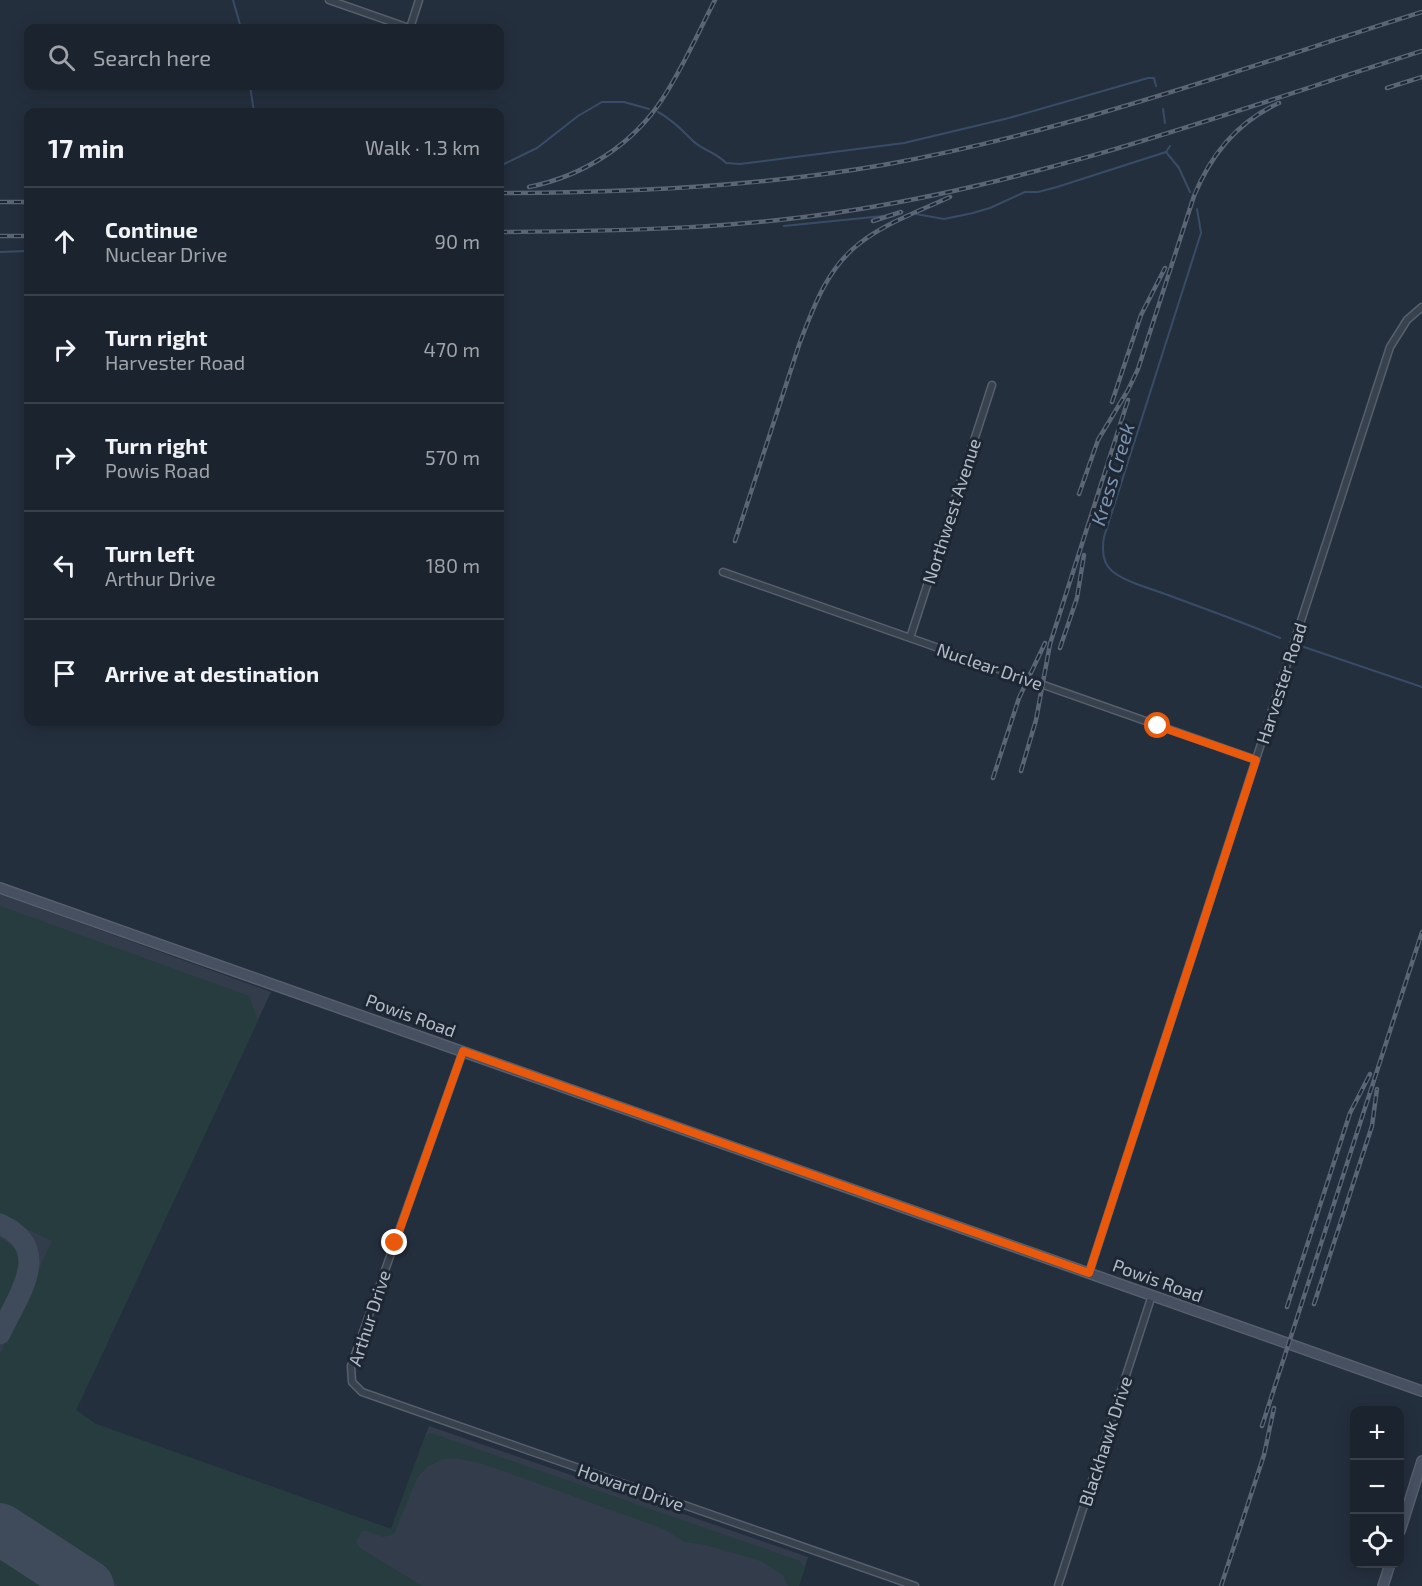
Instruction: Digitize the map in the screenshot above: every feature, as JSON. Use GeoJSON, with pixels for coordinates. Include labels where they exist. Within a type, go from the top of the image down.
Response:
{"type":"FeatureCollection","features":[{"type":"Feature","properties":{"kind":"street"},"geometry":{"type":"LineString","coordinates":[[329,0],[398,24]]}},
{"type":"Feature","properties":{"kind":"street"},"geometry":{"type":"LineString","coordinates":[[410,24],[419,0]]}},
{"type":"Feature","properties":{"kind":"street","name":"Harvester Road"},"geometry":{"type":"LineString","coordinates":[[1089,1273],[1390,346],[1407,320],[1422,307]]}},
{"type":"Feature","properties":{"kind":"street","name":"Northwest Avenue"},"geometry":{"type":"LineString","coordinates":[[910,638],[992,385]]}},
{"type":"Feature","properties":{"kind":"street","name":"Nuclear Drive"},"geometry":{"type":"LineString","coordinates":[[723,572],[1256,760]]}},
{"type":"Feature","properties":{"kind":"street","name":"Powis Road"},"geometry":{"type":"LineString","coordinates":[[0,888],[1422,1391]]}},
{"type":"Feature","properties":{"kind":"street","name":"Arthur Drive"},"geometry":{"type":"LineString","coordinates":[[351,1382],[351,1366],[463,1051]]}},
{"type":"Feature","properties":{"kind":"street","name":"Blackhawk Drive"},"geometry":{"type":"LineString","coordinates":[[1058,1586],[1152,1295]]}},
{"type":"Feature","properties":{"kind":"street","name":"Howard Drive"},"geometry":{"type":"LineString","coordinates":[[351,1382],[362,1392],[915,1586]]}},
{"type":"Feature","properties":{"kind":"street"},"geometry":{"type":"LineString","coordinates":[[1404,1518],[1422,1461]]}},
{"type":"Feature","properties":{"kind":"street"},"geometry":{"type":"LineString","coordinates":[[1383,1586],[1388,1568]]}},
{"type":"Feature","properties":{"kind":"shaded area"},"geometry":{"type":"Polygon","coordinates":[[[0,894],[271,992],[76,1410],[96,1424],[391,1529],[429,1426],[808,1557],[799,1586],[0,1586],[0,894]]]}},
{"type":"Feature","properties":{"kind":"green space"},"geometry":{"type":"Polygon","coordinates":[[[0,906],[249,996],[258,1021],[76,1410],[96,1424],[391,1529],[425,1436],[431,1433],[800,1561],[805,1568],[799,1586],[788,1586],[783,1575],[761,1561],[706,1545],[685,1542],[664,1529],[480,1463],[455,1458],[440,1460],[427,1467],[417,1478],[394,1534],[383,1537],[363,1530],[356,1541],[360,1548],[422,1586],[119,1586],[0,1509],[0,1354],[52,1241],[0,1216],[0,906]]]}},
{"type":"Feature","properties":{"kind":"green space"},"geometry":{"type":"Polygon","coordinates":[[[0,1238],[16,1251],[18,1262],[13,1282],[0,1313],[0,1238]]]}},
{"type":"Feature","properties":{"kind":"green space"},"geometry":{"type":"Polygon","coordinates":[[[0,1550],[56,1586],[0,1586],[0,1550]]]}},
{"type":"Feature","properties":{"kind":"waterway"},"geometry":{"type":"LineString","coordinates":[[233,0],[240,24]]}},
{"type":"Feature","properties":{"kind":"waterway","name":"Kress Creek"},"geometry":{"type":"LineString","coordinates":[[658,112],[676,124],[699,146],[726,163],[740,164],[904,143],[1009,118],[1148,78],[1154,78],[1156,86]]}},
{"type":"Feature","properties":{"kind":"waterway"},"geometry":{"type":"LineString","coordinates":[[251,90],[253,108]]}},
{"type":"Feature","properties":{"kind":"waterway","name":"Kress Creek"},"geometry":{"type":"LineString","coordinates":[[504,164],[537,148],[578,116],[602,102],[624,102],[649,109]]}},
{"type":"Feature","properties":{"kind":"waterway","name":"Kress Creek"},"geometry":{"type":"LineString","coordinates":[[1163,109],[1165,123]]}},
{"type":"Feature","properties":{"kind":"waterway","name":"Kress Creek"},"geometry":{"type":"LineString","coordinates":[[1166,152],[1170,146]]}},
{"type":"Feature","properties":{"kind":"waterway","name":"Kress Creek"},"geometry":{"type":"LineString","coordinates":[[1166,152],[1179,168],[1190,192]]}},
{"type":"Feature","properties":{"kind":"waterway"},"geometry":{"type":"LineString","coordinates":[[916,214],[944,219],[973,213],[1025,192],[1038,192],[1057,187],[1166,152]]}},
{"type":"Feature","properties":{"kind":"waterway","name":"Kress Creek"},"geometry":{"type":"LineString","coordinates":[[1197,209],[1201,233],[1104,537],[1104,556],[1109,568],[1124,579],[1280,638]]}},
{"type":"Feature","properties":{"kind":"waterway"},"geometry":{"type":"LineString","coordinates":[[784,226],[883,216]]}},
{"type":"Feature","properties":{"kind":"waterway","name":"Kress Creek"},"geometry":{"type":"LineString","coordinates":[[0,252],[24,251]]}},
{"type":"Feature","properties":{"kind":"waterway","name":"Kress Creek"},"geometry":{"type":"LineString","coordinates":[[1304,647],[1422,687]]}},
{"type":"Feature","properties":{"kind":"taxiway"},"geometry":{"type":"LineString","coordinates":[[0,1224],[17,1234],[26,1246],[29,1260],[22,1289],[0,1334]]}},
{"type":"Feature","properties":{"kind":"runway"},"geometry":{"type":"LineString","coordinates":[[0,1529],[88,1586]]}},
{"type":"Feature","properties":{"kind":"railway"},"geometry":{"type":"LineString","coordinates":[[529,187],[549,182],[587,166],[622,144],[637,130],[663,98],[715,0]]}},
{"type":"Feature","properties":{"kind":"railway"},"geometry":{"type":"LineString","coordinates":[[504,193],[596,192],[740,184],[883,165],[952,151],[1087,117],[1422,12]]}},
{"type":"Feature","properties":{"kind":"railway"},"geometry":{"type":"LineString","coordinates":[[504,232],[635,230],[725,225],[815,216],[932,196],[1003,180],[1144,140],[1422,51]]}},
{"type":"Feature","properties":{"kind":"railway"},"geometry":{"type":"LineString","coordinates":[[1387,88],[1422,77]]}},
{"type":"Feature","properties":{"kind":"railway"},"geometry":{"type":"LineString","coordinates":[[1079,494],[1098,440],[1138,369],[1194,196],[1201,181],[1217,153],[1227,141],[1250,120],[1279,103]]}},
{"type":"Feature","properties":{"kind":"railway"},"geometry":{"type":"LineString","coordinates":[[735,541],[799,345],[816,303],[830,277],[848,253],[870,236],[950,197]]}},
{"type":"Feature","properties":{"kind":"railway"},"geometry":{"type":"LineString","coordinates":[[0,202],[24,202]]}},
{"type":"Feature","properties":{"kind":"railway"},"geometry":{"type":"LineString","coordinates":[[873,221],[901,212]]}},
{"type":"Feature","properties":{"kind":"railway"},"geometry":{"type":"LineString","coordinates":[[0,236],[24,236]]}},
{"type":"Feature","properties":{"kind":"railway"},"geometry":{"type":"LineString","coordinates":[[1112,402],[1141,315],[1165,268]]}},
{"type":"Feature","properties":{"kind":"railway"},"geometry":{"type":"LineString","coordinates":[[1021,771],[1036,720],[1050,644],[1128,400]]}},
{"type":"Feature","properties":{"kind":"railway"},"geometry":{"type":"LineString","coordinates":[[1060,648],[1077,598],[1084,555]]}},
{"type":"Feature","properties":{"kind":"railway"},"geometry":{"type":"LineString","coordinates":[[993,778],[1019,698],[1045,643]]}},
{"type":"Feature","properties":{"kind":"railway"},"geometry":{"type":"LineString","coordinates":[[1262,1426],[1422,932]]}},
{"type":"Feature","properties":{"kind":"railway"},"geometry":{"type":"LineString","coordinates":[[1287,1307],[1350,1113],[1370,1074]]}},
{"type":"Feature","properties":{"kind":"railway"},"geometry":{"type":"LineString","coordinates":[[1314,1304],[1372,1126],[1377,1089]]}},
{"type":"Feature","properties":{"kind":"railway"},"geometry":{"type":"LineString","coordinates":[[1221,1586],[1264,1455],[1274,1408]]}},
{"type":"Feature","properties":{"kind":"route"},"geometry":{"type":"LineString","coordinates":[[395,1243],[463,1051],[1089,1273],[1256,760],[1158,726]]}}]}
